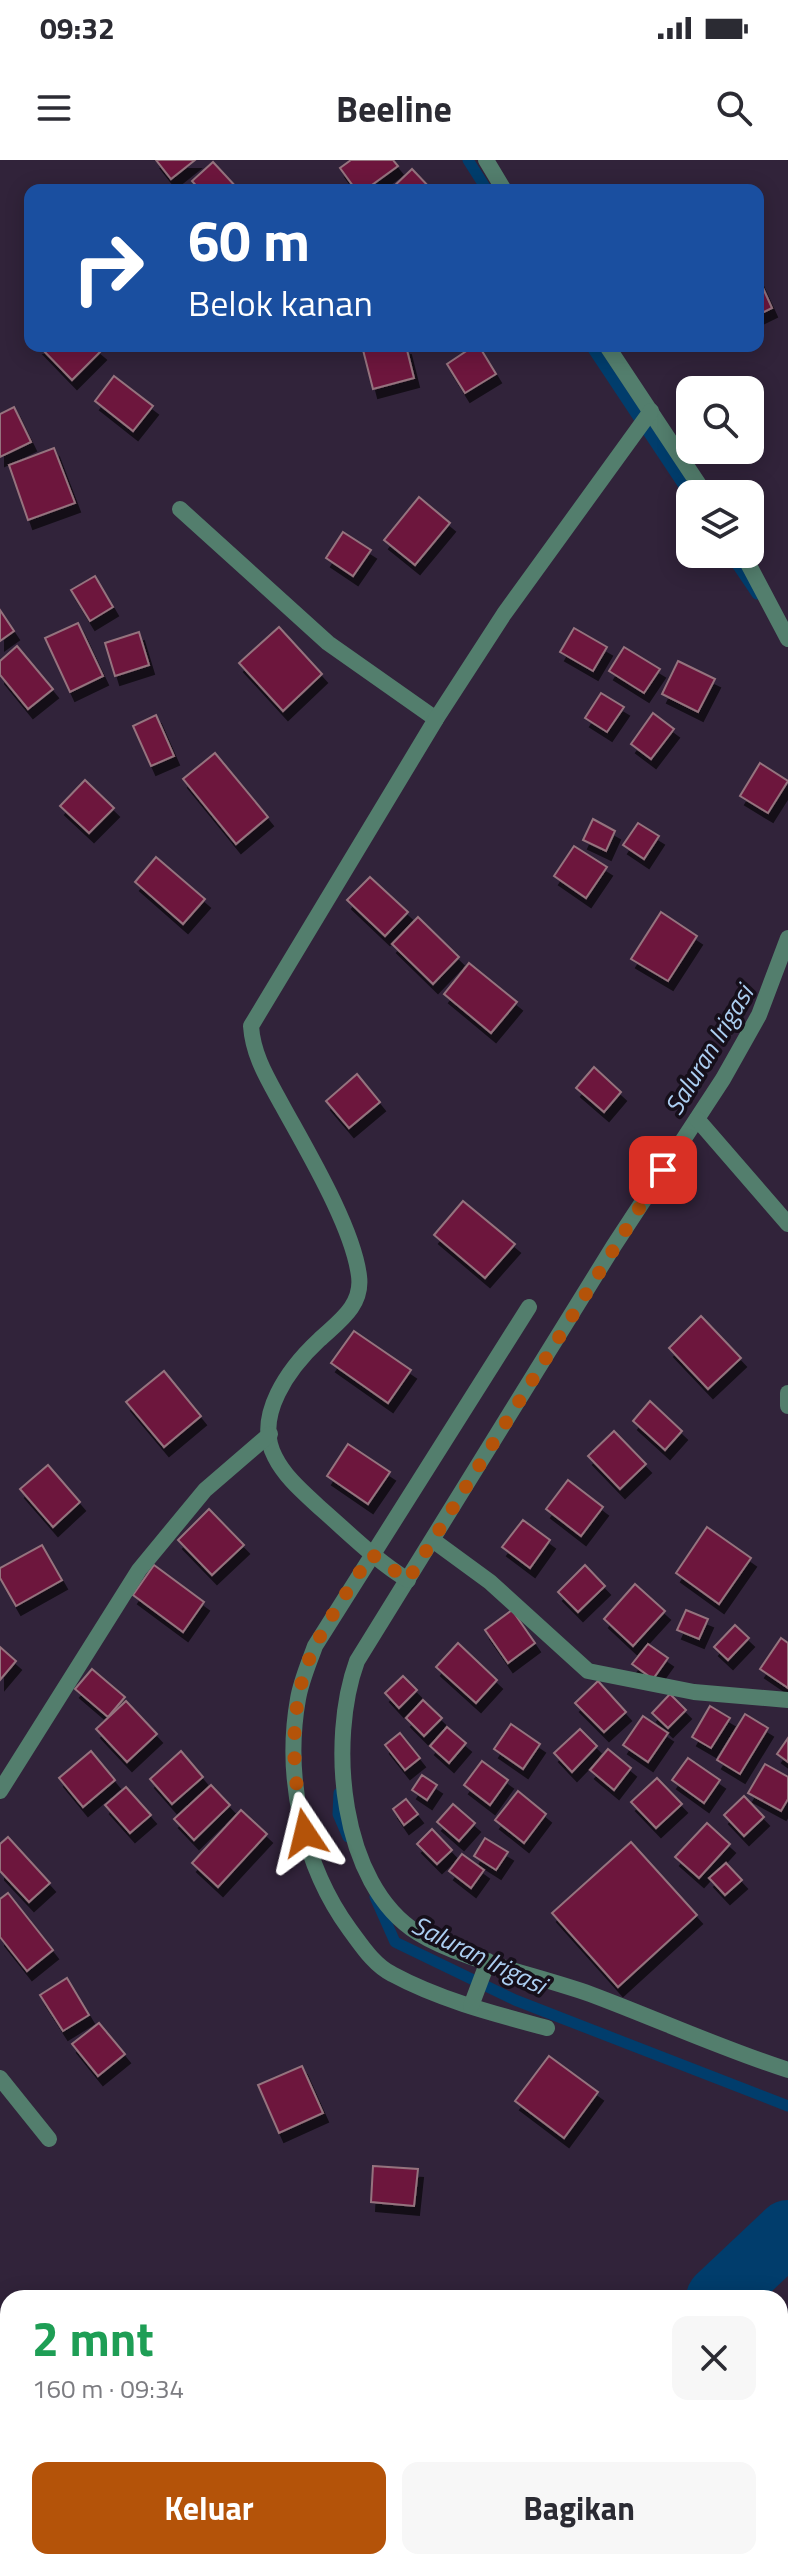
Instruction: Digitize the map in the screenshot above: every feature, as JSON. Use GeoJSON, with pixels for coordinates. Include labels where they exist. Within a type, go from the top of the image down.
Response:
{"type":"FeatureCollection","features":[{"type":"Feature","properties":{"kind":"street"},"geometry":{"type":"LineString","coordinates":[[486,160],[500,184]]}},
{"type":"Feature","properties":{"kind":"street"},"geometry":{"type":"LineString","coordinates":[[611,352],[695,480]]}},
{"type":"Feature","properties":{"kind":"street"},"geometry":{"type":"LineString","coordinates":[[406,1578],[375,1557],[295,1485],[274,1456],[270,1414],[281,1387],[316,1343],[347,1315],[356,1299],[359,1276],[343,1227],[258,1060],[251,1026],[436,719],[504,614],[649,414]]}},
{"type":"Feature","properties":{"kind":"street"},"geometry":{"type":"LineString","coordinates":[[180,509],[328,643],[436,719]]}},
{"type":"Feature","properties":{"kind":"street"},"geometry":{"type":"LineString","coordinates":[[750,568],[788,639]]}},
{"type":"Feature","properties":{"kind":"street"},"geometry":{"type":"LineString","coordinates":[[788,938],[759,1015],[357,1661],[348,1685],[340,1755],[351,1821],[362,1858],[388,1906],[419,1934],[486,1965],[649,2016],[716,2047],[788,2070]]}},
{"type":"Feature","properties":{"kind":"street"},"geometry":{"type":"LineString","coordinates":[[697,1119],[788,1224]]}},
{"type":"Feature","properties":{"kind":"street"},"geometry":{"type":"LineString","coordinates":[[529,1307],[375,1557],[315,1646],[298,1697],[294,1739],[299,1808],[311,1858],[331,1904],[369,1956],[390,1974],[547,2028]]}},
{"type":"Feature","properties":{"kind":"street"},"geometry":{"type":"LineString","coordinates":[[788,1393],[788,1406]]}},
{"type":"Feature","properties":{"kind":"street"},"geometry":{"type":"LineString","coordinates":[[0,1791],[139,1570],[205,1490],[270,1434]]}},
{"type":"Feature","properties":{"kind":"street"},"geometry":{"type":"LineString","coordinates":[[434,1541],[490,1582],[588,1671],[694,1692],[788,1700]]}},
{"type":"Feature","properties":{"kind":"street"},"geometry":{"type":"LineString","coordinates":[[472,2001],[486,1965]]}},
{"type":"Feature","properties":{"kind":"street"},"geometry":{"type":"LineString","coordinates":[[0,2078],[49,2139]]}},
{"type":"Feature","properties":{"kind":"building"},"geometry":{"type":"Polygon","coordinates":[[[156,160],[195,160],[171,179],[156,160]]]}},
{"type":"Feature","properties":{"kind":"building"},"geometry":{"type":"Polygon","coordinates":[[[351,160],[393,160],[398,166],[373,184],[352,184],[340,168],[351,160]]]}},
{"type":"Feature","properties":{"kind":"building"},"geometry":{"type":"Polygon","coordinates":[[[213,162],[233,184],[195,184],[192,181],[213,162]]]}},
{"type":"Feature","properties":{"kind":"building"},"geometry":{"type":"Polygon","coordinates":[[[412,169],[426,184],[396,184],[412,169]]]}},
{"type":"Feature","properties":{"kind":"building"},"geometry":{"type":"Polygon","coordinates":[[[764,290],[772,308],[764,312],[764,290]]]}},
{"type":"Feature","properties":{"kind":"building"},"geometry":{"type":"Polygon","coordinates":[[[45,352],[100,352],[72,380],[45,352]]]}},
{"type":"Feature","properties":{"kind":"building"},"geometry":{"type":"Polygon","coordinates":[[[364,352],[408,352],[414,378],[373,389],[364,352]]]}},
{"type":"Feature","properties":{"kind":"building"},"geometry":{"type":"Polygon","coordinates":[[[465,352],[483,352],[496,374],[465,393],[447,364],[465,352]]]}},
{"type":"Feature","properties":{"kind":"building"},"geometry":{"type":"Polygon","coordinates":[[[114,376],[153,406],[133,431],[95,401],[114,376]]]}},
{"type":"Feature","properties":{"kind":"building"},"geometry":{"type":"Polygon","coordinates":[[[14,407],[31,442],[0,457],[0,414],[14,407]]]}},
{"type":"Feature","properties":{"kind":"building"},"geometry":{"type":"Polygon","coordinates":[[[54,448],[75,503],[28,520],[9,465],[54,448]]]}},
{"type":"Feature","properties":{"kind":"building"},"geometry":{"type":"Polygon","coordinates":[[[419,497],[450,523],[415,565],[384,540],[419,497]]]}},
{"type":"Feature","properties":{"kind":"building"},"geometry":{"type":"Polygon","coordinates":[[[343,532],[371,550],[353,576],[326,558],[343,532]]]}},
{"type":"Feature","properties":{"kind":"building"},"geometry":{"type":"Polygon","coordinates":[[[95,576],[113,607],[90,621],[71,590],[95,576]]]}},
{"type":"Feature","properties":{"kind":"building"},"geometry":{"type":"Polygon","coordinates":[[[0,610],[14,631],[0,641],[0,610]]]}},
{"type":"Feature","properties":{"kind":"building"},"geometry":{"type":"Polygon","coordinates":[[[78,623],[103,676],[70,692],[45,638],[78,623]]]}},
{"type":"Feature","properties":{"kind":"building"},"geometry":{"type":"Polygon","coordinates":[[[279,627],[322,674],[283,711],[239,663],[279,627]]]}},
{"type":"Feature","properties":{"kind":"building"},"geometry":{"type":"Polygon","coordinates":[[[574,628],[607,647],[593,671],[560,652],[574,628]]]}},
{"type":"Feature","properties":{"kind":"building"},"geometry":{"type":"Polygon","coordinates":[[[139,632],[149,665],[115,676],[105,643],[139,632]]]}},
{"type":"Feature","properties":{"kind":"building"},"geometry":{"type":"Polygon","coordinates":[[[17,646],[53,689],[28,709],[0,675],[0,661],[17,646]]]}},
{"type":"Feature","properties":{"kind":"building"},"geometry":{"type":"Polygon","coordinates":[[[624,647],[660,669],[644,693],[609,671],[624,647]]]}},
{"type":"Feature","properties":{"kind":"building"},"geometry":{"type":"Polygon","coordinates":[[[678,661],[715,679],[698,712],[662,694],[678,661]]]}},
{"type":"Feature","properties":{"kind":"building"},"geometry":{"type":"Polygon","coordinates":[[[601,693],[624,707],[607,732],[585,718],[601,693]]]}},
{"type":"Feature","properties":{"kind":"building"},"geometry":{"type":"Polygon","coordinates":[[[653,713],[674,729],[651,759],[631,744],[653,713]]]}},
{"type":"Feature","properties":{"kind":"building"},"geometry":{"type":"Polygon","coordinates":[[[156,715],[174,756],[151,766],[133,726],[156,715]]]}},
{"type":"Feature","properties":{"kind":"building"},"geometry":{"type":"Polygon","coordinates":[[[215,753],[268,817],[236,844],[183,779],[215,753]]]}},
{"type":"Feature","properties":{"kind":"building"},"geometry":{"type":"Polygon","coordinates":[[[760,763],[788,781],[768,813],[740,796],[760,763]]]}},
{"type":"Feature","properties":{"kind":"building"},"geometry":{"type":"Polygon","coordinates":[[[85,780],[114,808],[89,833],[60,806],[85,780]]]}},
{"type":"Feature","properties":{"kind":"building"},"geometry":{"type":"Polygon","coordinates":[[[593,819],[615,831],[606,851],[583,840],[593,819]]]}},
{"type":"Feature","properties":{"kind":"building"},"geometry":{"type":"Polygon","coordinates":[[[638,823],[659,836],[644,859],[623,845],[638,823]]]}},
{"type":"Feature","properties":{"kind":"building"},"geometry":{"type":"Polygon","coordinates":[[[574,846],[607,867],[586,898],[554,876],[574,846]]]}},
{"type":"Feature","properties":{"kind":"building"},"geometry":{"type":"Polygon","coordinates":[[[156,857],[205,899],[183,924],[135,882],[156,857]]]}},
{"type":"Feature","properties":{"kind":"building"},"geometry":{"type":"Polygon","coordinates":[[[370,877],[408,912],[385,936],[347,900],[370,877]]]}},
{"type":"Feature","properties":{"kind":"building"},"geometry":{"type":"Polygon","coordinates":[[[661,912],[697,936],[668,981],[631,959],[661,912]]]}},
{"type":"Feature","properties":{"kind":"building"},"geometry":{"type":"Polygon","coordinates":[[[418,917],[459,957],[433,984],[392,944],[418,917]]]}},
{"type":"Feature","properties":{"kind":"building"},"geometry":{"type":"Polygon","coordinates":[[[469,963],[517,1002],[491,1033],[444,994],[469,963]]]}},
{"type":"Feature","properties":{"kind":"building"},"geometry":{"type":"Polygon","coordinates":[[[594,1067],[621,1092],[604,1112],[576,1088],[594,1067]]]}},
{"type":"Feature","properties":{"kind":"building"},"geometry":{"type":"Polygon","coordinates":[[[357,1074],[380,1102],[349,1128],[326,1101],[357,1074]]]}},
{"type":"Feature","properties":{"kind":"building"},"geometry":{"type":"Polygon","coordinates":[[[463,1201],[515,1244],[485,1278],[434,1235],[463,1201]]]}},
{"type":"Feature","properties":{"kind":"building"},"geometry":{"type":"Polygon","coordinates":[[[701,1316],[741,1358],[708,1389],[669,1348],[701,1316]]]}},
{"type":"Feature","properties":{"kind":"building"},"geometry":{"type":"Polygon","coordinates":[[[354,1331],[411,1370],[388,1403],[331,1363],[354,1331]]]}},
{"type":"Feature","properties":{"kind":"building"},"geometry":{"type":"Polygon","coordinates":[[[164,1371],[201,1416],[164,1447],[126,1402],[164,1371]]]}},
{"type":"Feature","properties":{"kind":"building"},"geometry":{"type":"Polygon","coordinates":[[[650,1401],[682,1431],[665,1450],[633,1421],[650,1401]]]}},
{"type":"Feature","properties":{"kind":"building"},"geometry":{"type":"Polygon","coordinates":[[[614,1431],[646,1464],[620,1489],[588,1456],[614,1431]]]}},
{"type":"Feature","properties":{"kind":"building"},"geometry":{"type":"Polygon","coordinates":[[[348,1444],[390,1472],[368,1504],[327,1476],[348,1444]]]}},
{"type":"Feature","properties":{"kind":"building"},"geometry":{"type":"Polygon","coordinates":[[[48,1465],[80,1502],[53,1527],[20,1489],[48,1465]]]}},
{"type":"Feature","properties":{"kind":"building"},"geometry":{"type":"Polygon","coordinates":[[[568,1480],[603,1507],[581,1536],[546,1509],[568,1480]]]}},
{"type":"Feature","properties":{"kind":"building"},"geometry":{"type":"Polygon","coordinates":[[[209,1509],[244,1545],[212,1575],[178,1540],[209,1509]]]}},
{"type":"Feature","properties":{"kind":"building"},"geometry":{"type":"Polygon","coordinates":[[[523,1520],[550,1540],[530,1568],[502,1547],[523,1520]]]}},
{"type":"Feature","properties":{"kind":"building"},"geometry":{"type":"Polygon","coordinates":[[[707,1527],[751,1558],[719,1604],[676,1573],[707,1527]]]}},
{"type":"Feature","properties":{"kind":"building"},"geometry":{"type":"Polygon","coordinates":[[[42,1545],[62,1580],[16,1606],[0,1578],[0,1568],[42,1545]]]}},
{"type":"Feature","properties":{"kind":"building"},"geometry":{"type":"Polygon","coordinates":[[[154,1565],[204,1602],[183,1632],[133,1595],[154,1565]]]}},
{"type":"Feature","properties":{"kind":"building"},"geometry":{"type":"Polygon","coordinates":[[[585,1565],[605,1586],[578,1612],[558,1592],[585,1565]]]}},
{"type":"Feature","properties":{"kind":"building"},"geometry":{"type":"Polygon","coordinates":[[[635,1584],[665,1611],[633,1646],[604,1619],[635,1584]]]}},
{"type":"Feature","properties":{"kind":"building"},"geometry":{"type":"Polygon","coordinates":[[[512,1610],[535,1643],[508,1663],[485,1630],[512,1610]]]}},
{"type":"Feature","properties":{"kind":"building"},"geometry":{"type":"Polygon","coordinates":[[[686,1610],[708,1619],[699,1639],[677,1630],[686,1610]]]}},
{"type":"Feature","properties":{"kind":"building"},"geometry":{"type":"Polygon","coordinates":[[[735,1625],[749,1638],[728,1660],[714,1647],[735,1625]]]}},
{"type":"Feature","properties":{"kind":"building"},"geometry":{"type":"Polygon","coordinates":[[[781,1638],[788,1643],[788,1688],[760,1669],[781,1638]]]}},
{"type":"Feature","properties":{"kind":"building"},"geometry":{"type":"Polygon","coordinates":[[[458,1643],[497,1680],[476,1703],[436,1667],[458,1643]]]}},
{"type":"Feature","properties":{"kind":"building"},"geometry":{"type":"Polygon","coordinates":[[[648,1644],[668,1658],[653,1679],[632,1664],[648,1644]]]}},
{"type":"Feature","properties":{"kind":"building"},"geometry":{"type":"Polygon","coordinates":[[[0,1647],[16,1661],[0,1680],[0,1647]]]}},
{"type":"Feature","properties":{"kind":"building"},"geometry":{"type":"Polygon","coordinates":[[[92,1669],[125,1697],[108,1717],[75,1689],[92,1669]]]}},
{"type":"Feature","properties":{"kind":"building"},"geometry":{"type":"Polygon","coordinates":[[[403,1676],[417,1690],[399,1708],[385,1693],[403,1676]]]}},
{"type":"Feature","properties":{"kind":"building"},"geometry":{"type":"Polygon","coordinates":[[[598,1681],[626,1712],[604,1732],[575,1703],[598,1681]]]}},
{"type":"Feature","properties":{"kind":"building"},"geometry":{"type":"Polygon","coordinates":[[[670,1694],[686,1710],[668,1728],[652,1713],[670,1694]]]}},
{"type":"Feature","properties":{"kind":"building"},"geometry":{"type":"Polygon","coordinates":[[[423,1700],[442,1718],[424,1736],[406,1718],[423,1700]]]}},
{"type":"Feature","properties":{"kind":"building"},"geometry":{"type":"Polygon","coordinates":[[[126,1701],[157,1734],[127,1762],[96,1729],[126,1701]]]}},
{"type":"Feature","properties":{"kind":"building"},"geometry":{"type":"Polygon","coordinates":[[[710,1706],[730,1718],[711,1748],[692,1737],[710,1706]]]}},
{"type":"Feature","properties":{"kind":"building"},"geometry":{"type":"Polygon","coordinates":[[[745,1714],[768,1728],[740,1774],[717,1760],[745,1714]]]}},
{"type":"Feature","properties":{"kind":"building"},"geometry":{"type":"Polygon","coordinates":[[[643,1716],[668,1733],[648,1762],[623,1745],[643,1716]]]}},
{"type":"Feature","properties":{"kind":"building"},"geometry":{"type":"Polygon","coordinates":[[[511,1724],[540,1744],[523,1769],[494,1749],[511,1724]]]}},
{"type":"Feature","properties":{"kind":"building"},"geometry":{"type":"Polygon","coordinates":[[[447,1727],[466,1743],[449,1763],[430,1746],[447,1727]]]}},
{"type":"Feature","properties":{"kind":"building"},"geometry":{"type":"Polygon","coordinates":[[[580,1729],[597,1746],[572,1772],[554,1753],[580,1729]]]}},
{"type":"Feature","properties":{"kind":"building"},"geometry":{"type":"Polygon","coordinates":[[[400,1733],[420,1758],[405,1770],[385,1745],[400,1733]]]}},
{"type":"Feature","properties":{"kind":"building"},"geometry":{"type":"Polygon","coordinates":[[[788,1738],[788,1762],[777,1754],[788,1738]]]}},
{"type":"Feature","properties":{"kind":"building"},"geometry":{"type":"Polygon","coordinates":[[[608,1749],[631,1768],[614,1790],[590,1770],[608,1749]]]}},
{"type":"Feature","properties":{"kind":"building"},"geometry":{"type":"Polygon","coordinates":[[[91,1751],[115,1780],[83,1807],[59,1778],[91,1751]]]}},
{"type":"Feature","properties":{"kind":"building"},"geometry":{"type":"Polygon","coordinates":[[[181,1751],[203,1777],[172,1804],[150,1779],[181,1751]]]}},
{"type":"Feature","properties":{"kind":"building"},"geometry":{"type":"Polygon","coordinates":[[[688,1758],[720,1780],[704,1803],[672,1780],[688,1758]]]}},
{"type":"Feature","properties":{"kind":"building"},"geometry":{"type":"Polygon","coordinates":[[[482,1761],[508,1780],[490,1805],[464,1785],[482,1761]]]}},
{"type":"Feature","properties":{"kind":"building"},"geometry":{"type":"Polygon","coordinates":[[[765,1764],[788,1777],[788,1799],[781,1811],[748,1793],[765,1764]]]}},
{"type":"Feature","properties":{"kind":"building"},"geometry":{"type":"Polygon","coordinates":[[[422,1775],[437,1785],[427,1800],[412,1790],[422,1775]]]}},
{"type":"Feature","properties":{"kind":"building"},"geometry":{"type":"Polygon","coordinates":[[[657,1778],[682,1804],[656,1828],[631,1802],[657,1778]]]}},
{"type":"Feature","properties":{"kind":"building"},"geometry":{"type":"Polygon","coordinates":[[[211,1785],[230,1805],[194,1840],[174,1819],[211,1785]]]}},
{"type":"Feature","properties":{"kind":"building"},"geometry":{"type":"Polygon","coordinates":[[[126,1787],[151,1815],[130,1833],[105,1805],[126,1787]]]}},
{"type":"Feature","properties":{"kind":"building"},"geometry":{"type":"Polygon","coordinates":[[[518,1791],[546,1814],[524,1843],[495,1820],[518,1791]]]}},
{"type":"Feature","properties":{"kind":"building"},"geometry":{"type":"Polygon","coordinates":[[[744,1796],[764,1817],[744,1836],[724,1815],[744,1796]]]}},
{"type":"Feature","properties":{"kind":"building"},"geometry":{"type":"Polygon","coordinates":[[[406,1799],[418,1814],[404,1825],[393,1809],[406,1799]]]}},
{"type":"Feature","properties":{"kind":"building"},"geometry":{"type":"Polygon","coordinates":[[[453,1804],[475,1823],[459,1841],[437,1822],[453,1804]]]}},
{"type":"Feature","properties":{"kind":"building"},"geometry":{"type":"Polygon","coordinates":[[[241,1810],[267,1834],[218,1887],[192,1863],[241,1810]]]}},
{"type":"Feature","properties":{"kind":"building"},"geometry":{"type":"Polygon","coordinates":[[[707,1823],[730,1844],[699,1878],[675,1857],[707,1823]]]}},
{"type":"Feature","properties":{"kind":"building"},"geometry":{"type":"Polygon","coordinates":[[[432,1829],[452,1850],[437,1864],[417,1844],[432,1829]]]}},
{"type":"Feature","properties":{"kind":"building"},"geometry":{"type":"Polygon","coordinates":[[[8,1837],[50,1883],[29,1902],[0,1871],[0,1844],[8,1837]]]}},
{"type":"Feature","properties":{"kind":"building"},"geometry":{"type":"Polygon","coordinates":[[[485,1838],[508,1852],[496,1870],[474,1856],[485,1838]]]}},
{"type":"Feature","properties":{"kind":"building"},"geometry":{"type":"Polygon","coordinates":[[[631,1842],[697,1915],[618,1987],[552,1913],[631,1842]]]}},
{"type":"Feature","properties":{"kind":"building"},"geometry":{"type":"Polygon","coordinates":[[[462,1854],[484,1870],[471,1888],[449,1871],[462,1854]]]}},
{"type":"Feature","properties":{"kind":"building"},"geometry":{"type":"Polygon","coordinates":[[[726,1863],[742,1880],[725,1895],[709,1878],[726,1863]]]}},
{"type":"Feature","properties":{"kind":"building"},"geometry":{"type":"Polygon","coordinates":[[[8,1893],[53,1950],[27,1971],[0,1937],[0,1899],[8,1893]]]}},
{"type":"Feature","properties":{"kind":"building"},"geometry":{"type":"Polygon","coordinates":[[[67,1978],[89,2015],[63,2031],[40,1995],[67,1978]]]}},
{"type":"Feature","properties":{"kind":"building"},"geometry":{"type":"Polygon","coordinates":[[[99,2023],[125,2054],[98,2076],[72,2044],[99,2023]]]}},
{"type":"Feature","properties":{"kind":"building"},"geometry":{"type":"Polygon","coordinates":[[[549,2056],[598,2092],[564,2138],[515,2101],[549,2056]]]}},
{"type":"Feature","properties":{"kind":"building"},"geometry":{"type":"Polygon","coordinates":[[[302,2066],[323,2113],[279,2133],[258,2085],[302,2066]]]}},
{"type":"Feature","properties":{"kind":"building"},"geometry":{"type":"Polygon","coordinates":[[[373,2166],[418,2169],[414,2206],[371,2202],[373,2166]]]}},
{"type":"Feature","properties":{"kind":"waterway","name":"Saluran Irigasi"},"geometry":{"type":"LineString","coordinates":[[468,160],[483,184]]}},
{"type":"Feature","properties":{"kind":"waterway","name":"Saluran Irigasi"},"geometry":{"type":"LineString","coordinates":[[595,352],[680,480]]}},
{"type":"Feature","properties":{"kind":"waterway","name":"Saluran Irigasi"},"geometry":{"type":"LineString","coordinates":[[739,568],[757,594]]}},
{"type":"Feature","properties":{"kind":"waterway","name":"Saluran Irigasi"},"geometry":{"type":"LineString","coordinates":[[339,1793],[338,1814],[348,1837]]}},
{"type":"Feature","properties":{"kind":"waterway","name":"Saluran Irigasi"},"geometry":{"type":"LineString","coordinates":[[375,1897],[395,1942],[515,2000],[788,2106]]}},
{"type":"Feature","properties":{"kind":"waterway"},"geometry":{"type":"LineString","coordinates":[[726,2290],[788,2232]]}},
{"type":"Feature","properties":{"kind":"route"},"geometry":{"type":"LineString","coordinates":[[305,1833],[299,1808],[294,1739],[298,1697],[315,1646],[371,1554],[408,1580],[663,1170]]}}]}
